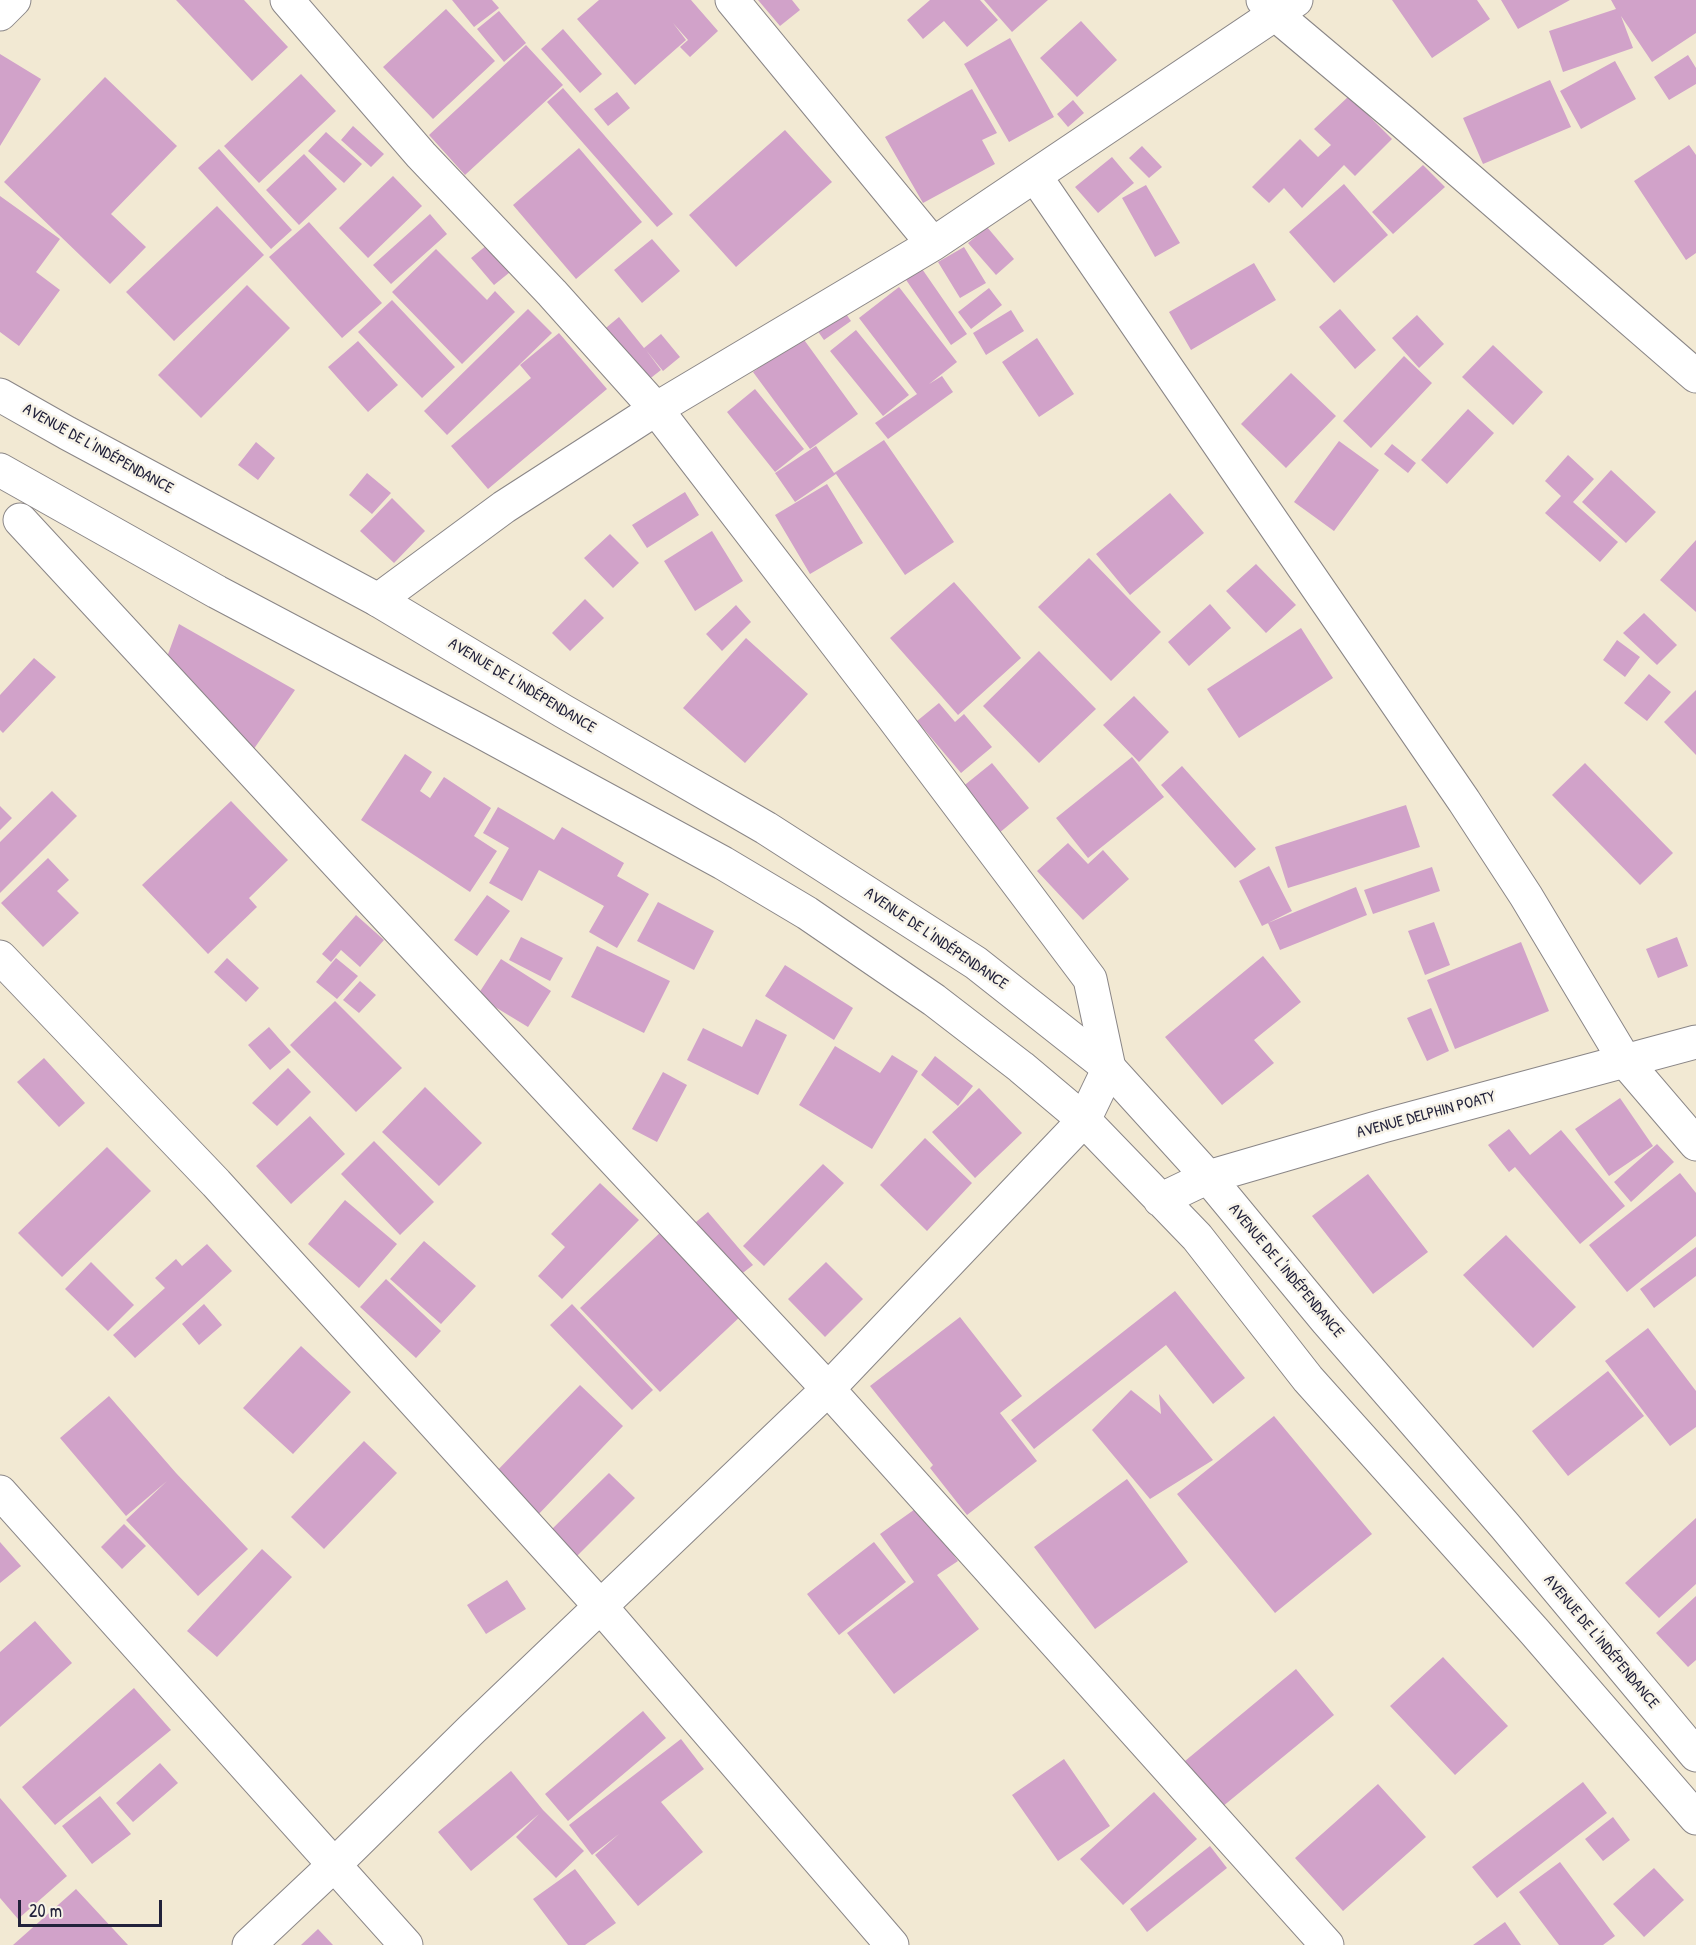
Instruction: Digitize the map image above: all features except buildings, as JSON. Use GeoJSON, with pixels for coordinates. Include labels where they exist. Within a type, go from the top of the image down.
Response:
{"type":"FeatureCollection","features":[{"type":"Feature","properties":{"kind":"street"},"geometry":{"type":"LineString","coordinates":[[0,14],[14,0]]}},
{"type":"Feature","properties":{"kind":"street"},"geometry":{"type":"LineString","coordinates":[[249,1945],[334,1866],[470,1731],[828,1389],[1084,1120],[1109,1068],[1090,980],[892,716],[656,409],[552,293],[421,155],[287,0]]}},
{"type":"Feature","properties":{"kind":"street"},"geometry":{"type":"LineString","coordinates":[[732,0],[933,244]]}},
{"type":"Feature","properties":{"kind":"street"},"geometry":{"type":"LineString","coordinates":[[378,600],[504,507],[656,409],[933,244],[1035,176],[1278,5],[1402,121],[1696,376]]}},
{"type":"Feature","properties":{"kind":"street"},"geometry":{"type":"LineString","coordinates":[[1035,176],[1476,820],[1526,896],[1624,1061],[1696,1144]]}},
{"type":"Feature","properties":{"kind":"street","name":"AVENUE DE L'INDÉPENDANCE"},"geometry":{"type":"LineString","coordinates":[[0,395],[378,600],[563,711],[766,828],[976,963],[1109,1068],[1208,1176],[1327,1321],[1497,1517],[1696,1755]]}},
{"type":"Feature","properties":{"kind":"street"},"geometry":{"type":"LineString","coordinates":[[0,470],[218,592],[713,858],[807,913],[934,1000],[1021,1067],[1084,1120],[1197,1237],[1308,1379],[1696,1818]]}},
{"type":"Feature","properties":{"kind":"street"},"geometry":{"type":"LineString","coordinates":[[52,498],[10,529],[352,879],[828,1389],[1327,1945]]}},
{"type":"Feature","properties":{"kind":"street"},"geometry":{"type":"LineString","coordinates":[[0,957],[216,1183],[602,1607],[892,1945]]}},
{"type":"Feature","properties":{"kind":"street","name":"AVENUE DELPHIN POATY"},"geometry":{"type":"LineString","coordinates":[[1160,1200],[1208,1176],[1383,1126],[1696,1042]]}},
{"type":"Feature","properties":{"kind":"street"},"geometry":{"type":"LineString","coordinates":[[0,1492],[406,1945]]}}]}
